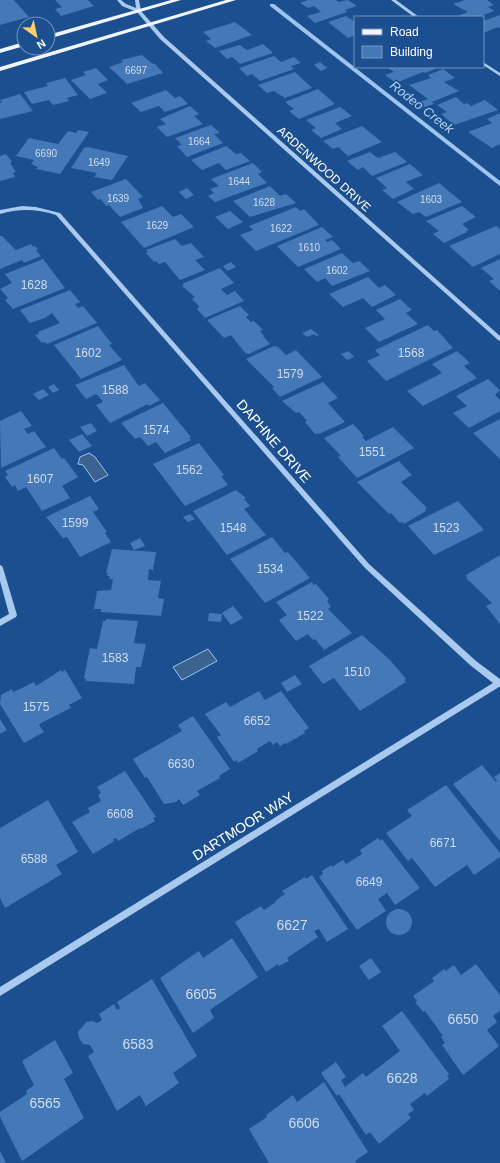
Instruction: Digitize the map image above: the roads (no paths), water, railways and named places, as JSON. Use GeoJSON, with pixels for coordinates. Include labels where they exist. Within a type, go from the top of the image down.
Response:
{"type":"FeatureCollection","features":[{"type":"Feature","properties":{"kind":"main road"},"geometry":{"type":"LineString","coordinates":[[56,35],[178,0]]}},
{"type":"Feature","properties":{"kind":"main road"},"geometry":{"type":"LineString","coordinates":[[0,68],[233,0]]}},
{"type":"Feature","properties":{"kind":"main road"},"geometry":{"type":"LineString","coordinates":[[0,51],[16,46]]}},
{"type":"Feature","properties":{"kind":"street"},"geometry":{"type":"LineString","coordinates":[[119,0],[124,5],[139,11]]}},
{"type":"Feature","properties":{"kind":"street"},"geometry":{"type":"LineString","coordinates":[[137,0],[139,11]]}},
{"type":"Feature","properties":{"kind":"street"},"geometry":{"type":"LineString","coordinates":[[393,0],[416,16]]}},
{"type":"Feature","properties":{"kind":"street","name":"ARDENWOOD DRIVE"},"geometry":{"type":"LineString","coordinates":[[139,11],[162,38],[500,338]]}},
{"type":"Feature","properties":{"kind":"street"},"geometry":{"type":"LineString","coordinates":[[484,64],[500,75]]}},
{"type":"Feature","properties":{"kind":"street","name":"DAPHNE DRIVE"},"geometry":{"type":"LineString","coordinates":[[0,212],[14,207],[38,207],[58,214],[367,566],[473,663],[500,683]]}},
{"type":"Feature","properties":{"kind":"street"},"geometry":{"type":"LineString","coordinates":[[0,568],[13,614],[0,624]]}},
{"type":"Feature","properties":{"kind":"street","name":"DARTMOOR WAY"},"geometry":{"type":"LineString","coordinates":[[0,992],[500,683]]}},
{"type":"Feature","properties":{"kind":"water"},"geometry":{"type":"Polygon","coordinates":[[[89,453],[95,457],[108,475],[95,482],[83,465],[78,464],[80,457],[89,453]]]}},
{"type":"Feature","properties":{"kind":"water"},"geometry":{"type":"Polygon","coordinates":[[[208,649],[217,661],[182,680],[173,667],[208,649]]]}},
{"type":"Feature","properties":{"kind":"waterway","name":"Rodeo Creek"},"geometry":{"type":"LineString","coordinates":[[272,5],[500,184]]}}]}
